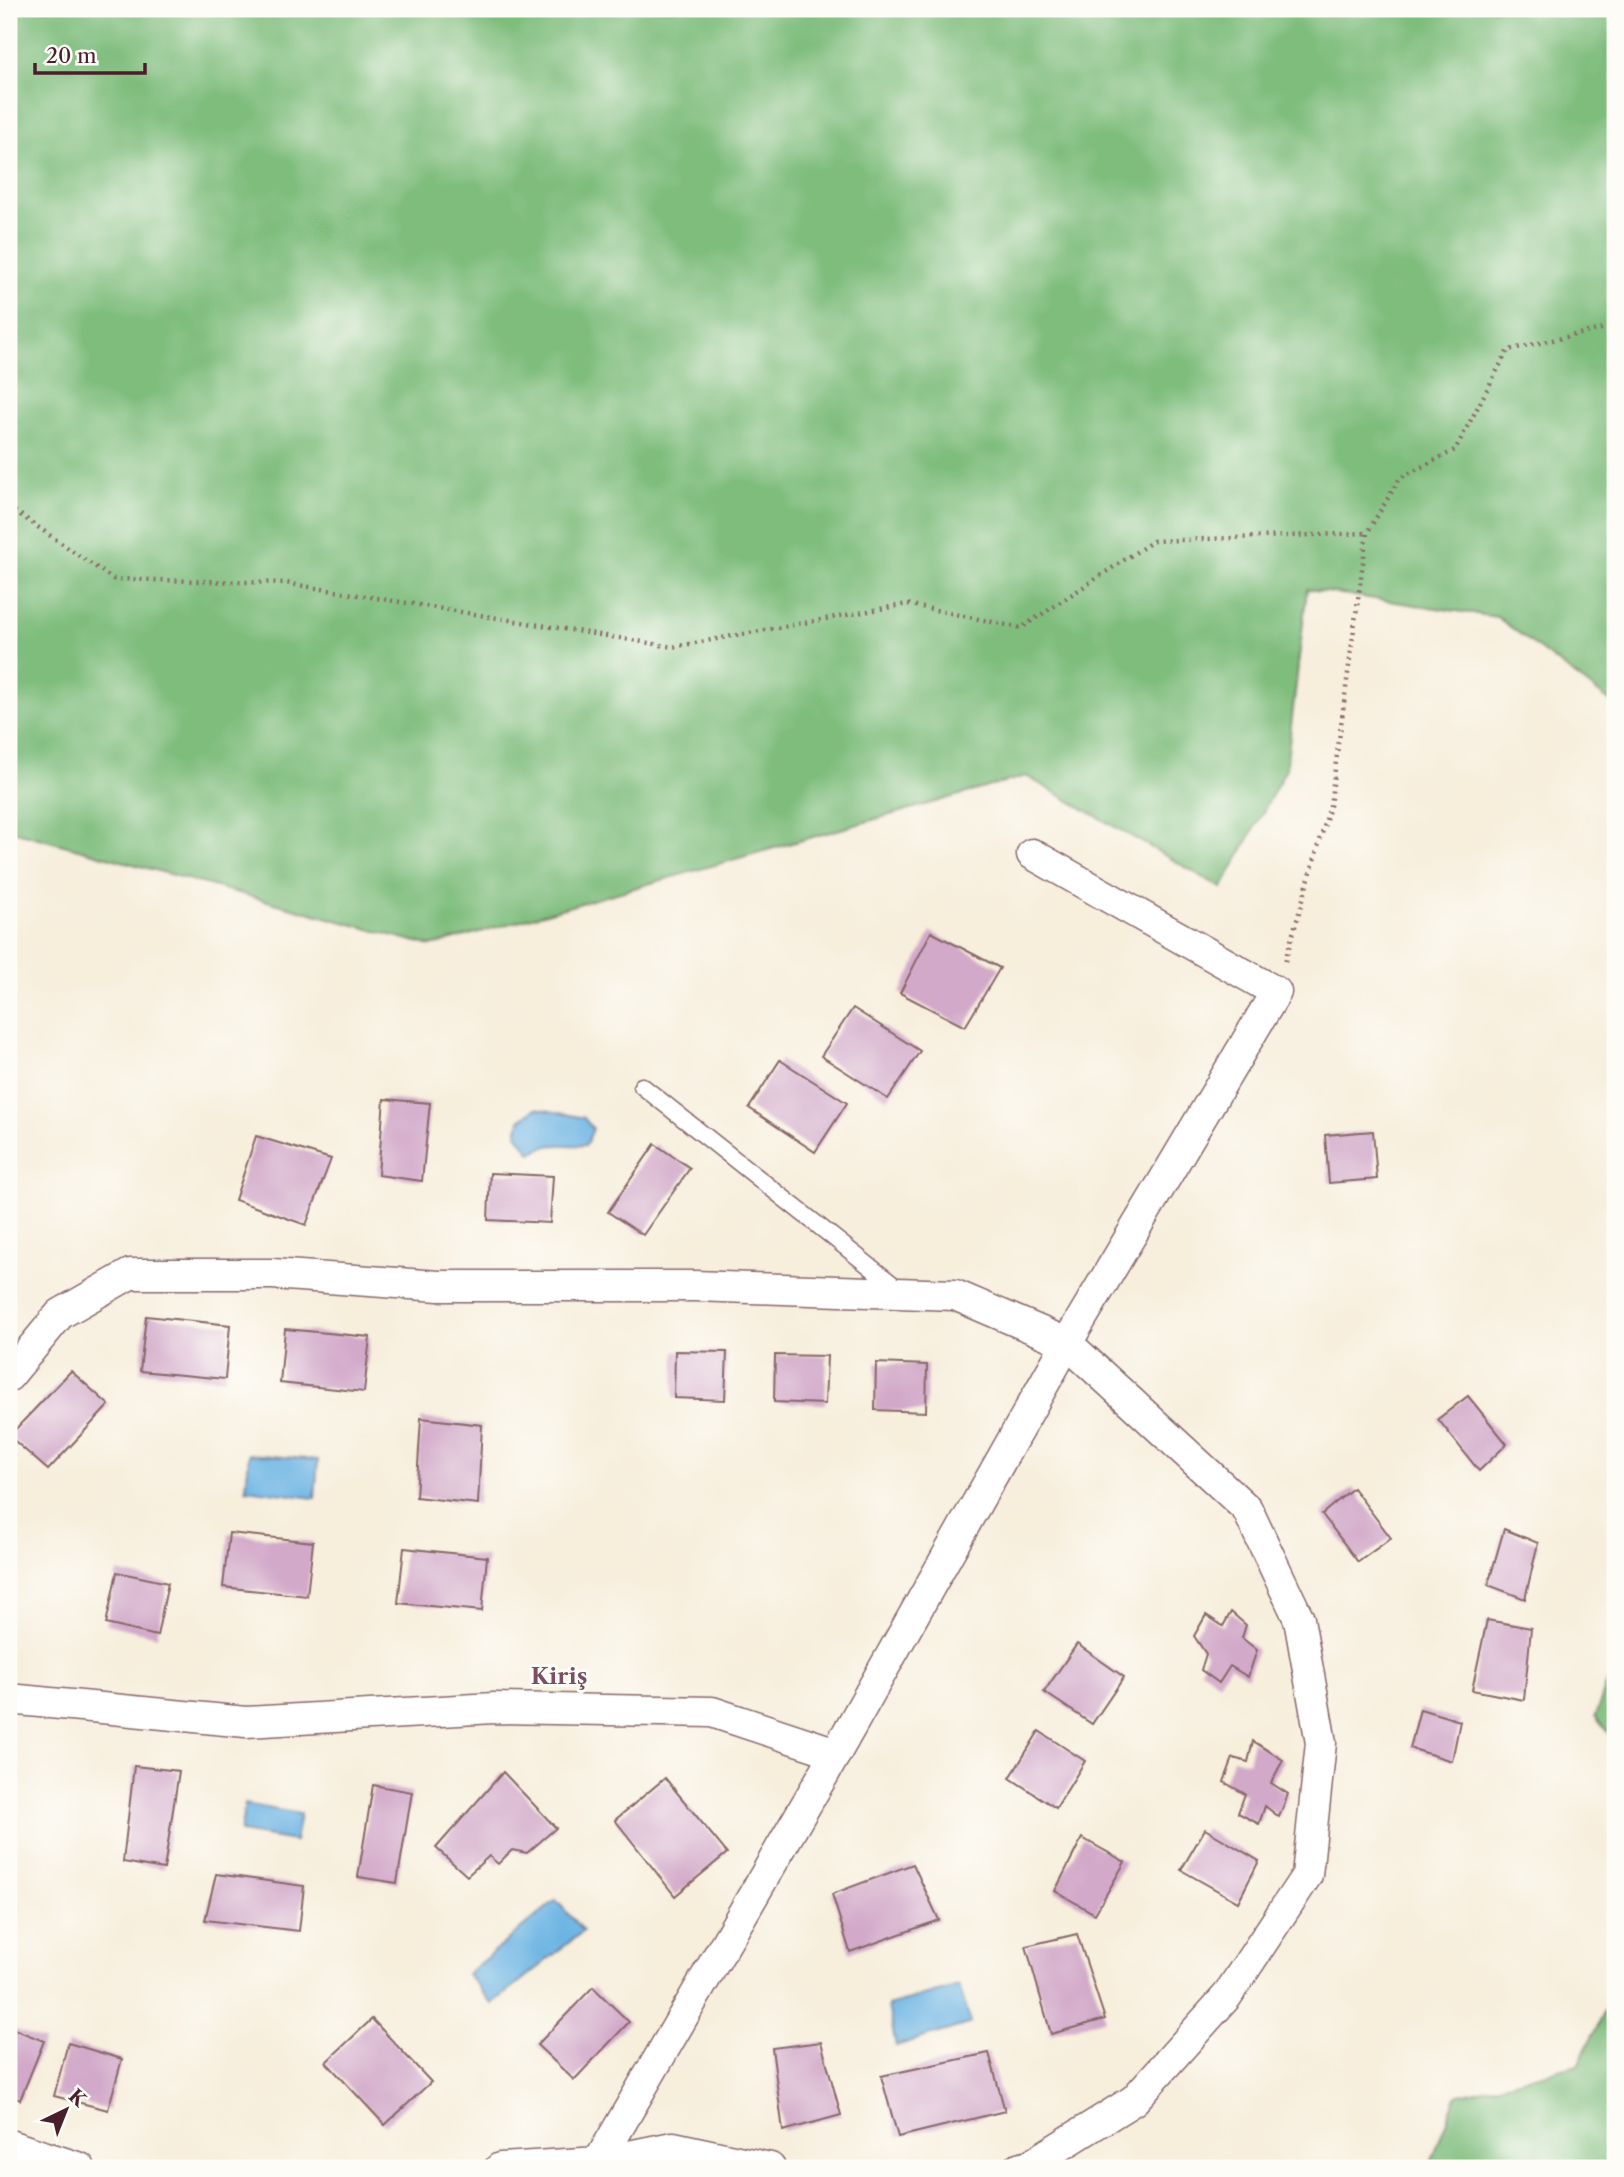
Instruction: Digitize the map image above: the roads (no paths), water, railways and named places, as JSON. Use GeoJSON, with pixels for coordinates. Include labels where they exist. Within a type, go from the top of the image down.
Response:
{"type":"FeatureCollection","features":[{"type":"Feature","properties":{"kind":"street"},"geometry":{"type":"LineString","coordinates":[[597,2165],[836,1753],[1067,1343],[1276,992],[1031,854]]}},
{"type":"Feature","properties":{"kind":"street"},"geometry":{"type":"LineString","coordinates":[[9,1376],[60,1314],[130,1274],[272,1274],[439,1286],[694,1286],[955,1295],[1067,1343],[1247,1509],[1299,1619],[1321,1743],[1307,1875],[1227,1996],[1134,2100],[1030,2165],[1018,2168]]}},
{"type":"Feature","properties":{"kind":"street"},"geometry":{"type":"LineString","coordinates":[[9,1699],[246,1721],[494,1708],[712,1712],[836,1753]]}},
{"type":"Feature","properties":{"kind":"street"},"geometry":{"type":"LineString","coordinates":[[9,2145],[80,2168]]}},
{"type":"Feature","properties":{"kind":"street"},"geometry":{"type":"LineString","coordinates":[[499,2168],[597,2165],[673,2147],[770,2168]]}},
{"type":"Feature","properties":{"kind":"lane"},"geometry":{"type":"LineString","coordinates":[[642,1086],[904,1293]]}},
{"type":"Feature","properties":{"kind":"water"},"geometry":{"type":"Polygon","coordinates":[[[536,1108],[584,1118],[593,1129],[586,1145],[553,1145],[531,1153],[517,1134],[520,1120],[536,1108]]]}},
{"type":"Feature","properties":{"kind":"water"},"geometry":{"type":"Polygon","coordinates":[[[249,1454],[318,1460],[315,1498],[246,1489],[249,1454]]]}},
{"type":"Feature","properties":{"kind":"water"},"geometry":{"type":"Polygon","coordinates":[[[245,1804],[300,1814],[295,1841],[240,1832],[245,1804]]]}},
{"type":"Feature","properties":{"kind":"water"},"geometry":{"type":"Polygon","coordinates":[[[556,1900],[583,1931],[492,2004],[467,1974],[556,1900]]]}},
{"type":"Feature","properties":{"kind":"water"},"geometry":{"type":"Polygon","coordinates":[[[959,1986],[971,2023],[896,2046],[888,2006],[959,1986]]]}},
{"type":"Feature","properties":{"kind":"district","name":"Kiriş"},"geometry":{"type":"Point","coordinates":[559,1676]}}]}
